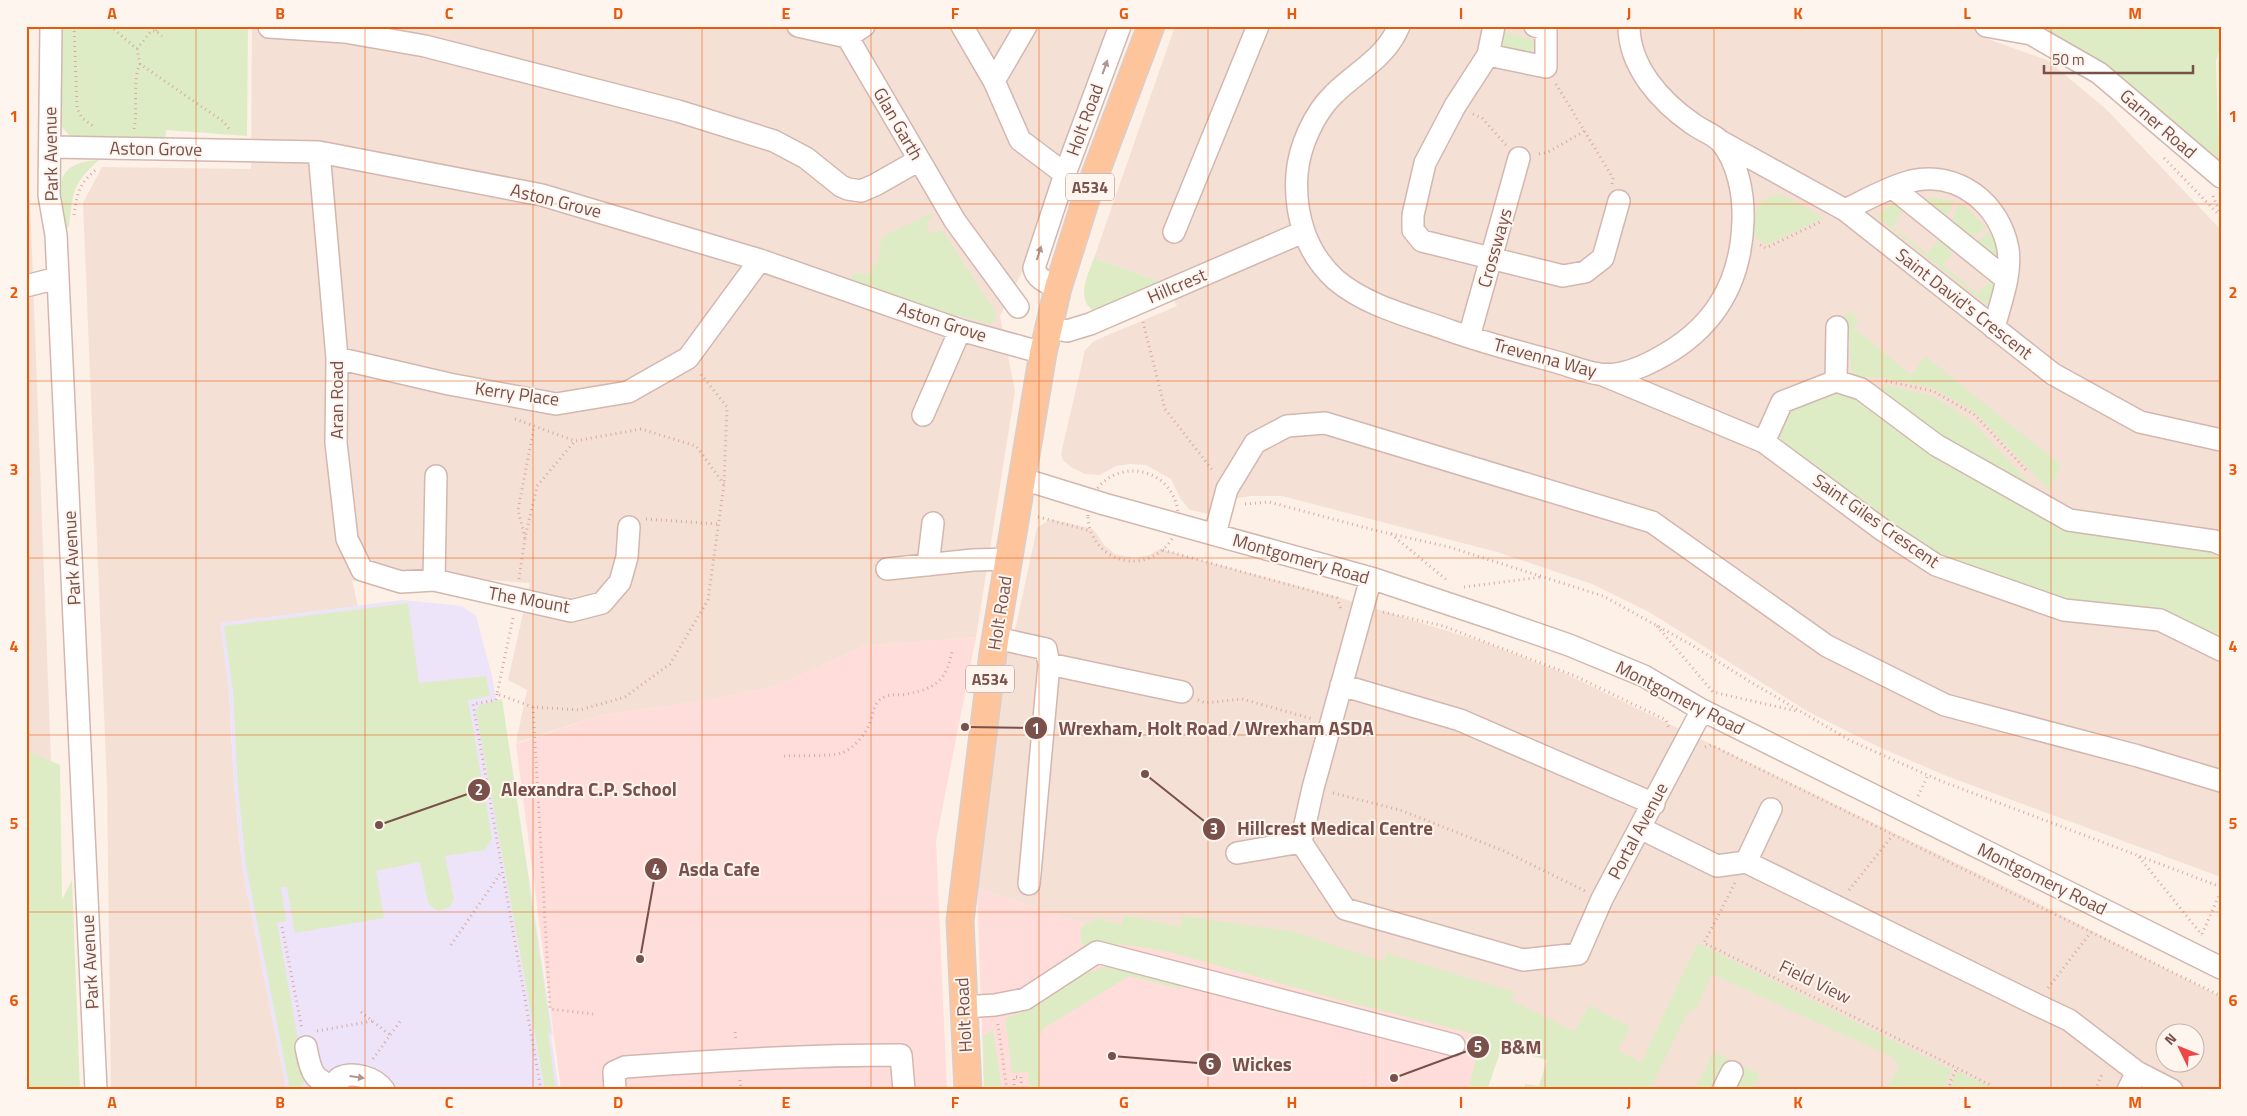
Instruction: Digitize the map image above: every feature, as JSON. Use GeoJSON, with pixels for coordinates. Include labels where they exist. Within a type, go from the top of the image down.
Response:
{"type":"FeatureCollection","features":[{"type":"Feature","properties":{"kind":"main road","name":"Holt Road"},"geometry":{"type":"LineString","coordinates":[[968,1090],[960,921],[996,638],[1022,479],[1046,341],[1058,288],[1087,196],[1151,26]]}},
{"type":"Feature","properties":{"kind":"street","name":"Park Avenue"},"geometry":{"type":"LineString","coordinates":[[50,26],[49,195],[56,235],[96,1090]]}},
{"type":"Feature","properties":{"kind":"street"},"geometry":{"type":"LineString","coordinates":[[798,26],[850,30]]}},
{"type":"Feature","properties":{"kind":"street"},"geometry":{"type":"LineString","coordinates":[[962,26],[994,81],[1020,140],[1065,174]]}},
{"type":"Feature","properties":{"kind":"street"},"geometry":{"type":"LineString","coordinates":[[994,81],[1026,26]]}},
{"type":"Feature","properties":{"kind":"street","name":"Holt Road"},"geometry":{"type":"LineString","coordinates":[[1058,288],[1039,278],[1034,268],[1065,174],[1120,26]]}},
{"type":"Feature","properties":{"kind":"street"},"geometry":{"type":"LineString","coordinates":[[1174,232],[1258,26]]}},
{"type":"Feature","properties":{"kind":"street","name":"Trevenna Way"},"geometry":{"type":"LineString","coordinates":[[1400,26],[1380,56],[1333,94],[1315,118],[1297,172],[1297,202],[1303,232],[1320,262],[1335,279],[1377,305],[1469,337],[1600,374],[1635,370],[1687,341],[1709,320],[1724,299],[1739,252],[1744,221],[1742,195],[1737,170],[1720,141],[1693,124],[1656,91],[1644,75],[1634,55],[1629,26]]}},
{"type":"Feature","properties":{"kind":"street"},"geometry":{"type":"LineString","coordinates":[[1494,26],[1488,55],[1455,106],[1426,163],[1413,215],[1413,230],[1422,241],[1563,276],[1584,272],[1603,258],[1618,201]]}},
{"type":"Feature","properties":{"kind":"street"},"geometry":{"type":"LineString","coordinates":[[1488,55],[1546,67],[1546,28],[1535,26]]}},
{"type":"Feature","properties":{"kind":"street","name":"Garner Road"},"geometry":{"type":"LineString","coordinates":[[1986,26],[2026,29],[2031,34],[2099,73],[2221,177]]}},
{"type":"Feature","properties":{"kind":"street"},"geometry":{"type":"LineString","coordinates":[[269,27],[345,32],[424,46],[678,111],[774,141],[806,158],[841,186],[848,189],[861,191],[920,160]]}},
{"type":"Feature","properties":{"kind":"street","name":"Glan Garth"},"geometry":{"type":"LineString","coordinates":[[850,30],[955,221],[1018,307]]}},
{"type":"Feature","properties":{"kind":"street","name":"Saint David's Crescent"},"geometry":{"type":"LineString","coordinates":[[1720,141],[1845,210],[2053,374],[2140,422],[2221,440]]}},
{"type":"Feature","properties":{"kind":"street","name":"Aston Grove"},"geometry":{"type":"LineString","coordinates":[[50,147],[319,152],[542,195],[760,260],[960,330],[1046,341]]}},
{"type":"Feature","properties":{"kind":"street","name":"Aran Road"},"geometry":{"type":"LineString","coordinates":[[319,152],[337,358],[336,443],[347,539],[362,570],[401,582],[434,580]]}},
{"type":"Feature","properties":{"kind":"street","name":"Crossways"},"geometry":{"type":"LineString","coordinates":[[1469,337],[1519,158]]}},
{"type":"Feature","properties":{"kind":"street"},"geometry":{"type":"LineString","coordinates":[[1845,210],[1912,181],[1931,179],[1950,182],[1967,189],[1982,200],[1993,211],[2008,250],[2006,279],[1994,328]]}},
{"type":"Feature","properties":{"kind":"street"},"geometry":{"type":"LineString","coordinates":[[1894,188],[2006,279]]}},
{"type":"Feature","properties":{"kind":"street","name":"Hillcrest"},"geometry":{"type":"LineString","coordinates":[[1046,341],[1067,331],[1090,324],[1303,232]]}},
{"type":"Feature","properties":{"kind":"street","name":"Kerry Place"},"geometry":{"type":"LineString","coordinates":[[337,358],[449,384],[556,404],[628,392],[688,358],[760,260]]}},
{"type":"Feature","properties":{"kind":"street"},"geometry":{"type":"LineString","coordinates":[[26,286],[58,278]]}},
{"type":"Feature","properties":{"kind":"street"},"geometry":{"type":"LineString","coordinates":[[1836,381],[1837,327]]}},
{"type":"Feature","properties":{"kind":"street"},"geometry":{"type":"LineString","coordinates":[[923,415],[960,330]]}},
{"type":"Feature","properties":{"kind":"street","name":"Saint Giles Crescent"},"geometry":{"type":"LineString","coordinates":[[1600,374],[1764,442],[1884,531],[1936,566],[2064,610],[2160,620],[2221,650]]}},
{"type":"Feature","properties":{"kind":"street"},"geometry":{"type":"LineString","coordinates":[[1764,442],[1782,402],[1836,381],[1861,389],[1936,445],[2069,520],[2214,541],[2221,544]]}},
{"type":"Feature","properties":{"kind":"street"},"geometry":{"type":"LineString","coordinates":[[1214,534],[1225,498],[1255,443],[1287,426],[1325,423],[1652,522],[1827,646],[1945,705],[2138,756],[2221,781]]}},
{"type":"Feature","properties":{"kind":"street"},"geometry":{"type":"LineString","coordinates":[[434,580],[436,476]]}},
{"type":"Feature","properties":{"kind":"street","name":"Montgomery Road"},"geometry":{"type":"LineString","coordinates":[[1022,479],[1104,504],[1371,578],[1569,645],[1644,676],[1702,710],[2221,968]]}},
{"type":"Feature","properties":{"kind":"street"},"geometry":{"type":"LineString","coordinates":[[928,565],[932,523]]}},
{"type":"Feature","properties":{"kind":"street","name":"The Mount"},"geometry":{"type":"LineString","coordinates":[[434,580],[571,612],[602,602],[620,582],[627,556],[630,527]]}},
{"type":"Feature","properties":{"kind":"street"},"geometry":{"type":"LineString","coordinates":[[887,569],[1009,559]]}},
{"type":"Feature","properties":{"kind":"street"},"geometry":{"type":"LineString","coordinates":[[1237,853],[1301,842],[1313,788],[1371,578]]}},
{"type":"Feature","properties":{"kind":"street"},"geometry":{"type":"LineString","coordinates":[[996,638],[1046,649],[1049,664],[1029,884]]}},
{"type":"Feature","properties":{"kind":"street"},"geometry":{"type":"LineString","coordinates":[[1049,664],[1182,692]]}},
{"type":"Feature","properties":{"kind":"street"},"geometry":{"type":"LineString","coordinates":[[1341,686],[1460,720],[1654,804]]}},
{"type":"Feature","properties":{"kind":"street","name":"Portal Avenue"},"geometry":{"type":"LineString","coordinates":[[1301,842],[1345,909],[1523,960],[1578,954],[1602,899],[1654,804],[1702,710]]}},
{"type":"Feature","properties":{"kind":"street"},"geometry":{"type":"LineString","coordinates":[[1746,862],[1772,809]]}},
{"type":"Feature","properties":{"kind":"street"},"geometry":{"type":"LineString","coordinates":[[1640,828],[1717,866],[1746,862],[2069,1020],[2133,1081],[2172,1090]]}},
{"type":"Feature","properties":{"kind":"street"},"geometry":{"type":"LineString","coordinates":[[963,1007],[995,1005],[1025,1000],[1097,952],[1454,1045]]}},
{"type":"Feature","properties":{"kind":"street"},"geometry":{"type":"LineString","coordinates":[[307,1038],[315,1077],[325,1084],[337,1088],[339,1078],[346,1075],[378,1084]]}},
{"type":"Feature","properties":{"kind":"street"},"geometry":{"type":"LineString","coordinates":[[615,1090],[614,1072],[625,1067],[739,1059],[901,1055],[904,1090]]}},
{"type":"Feature","properties":{"kind":"path"},"geometry":{"type":"LineString","coordinates":[[110,26],[137,49],[140,64],[136,72],[137,114],[134,132]]}},
{"type":"Feature","properties":{"kind":"path"},"geometry":{"type":"LineString","coordinates":[[137,49],[147,36],[156,31],[159,26]]}},
{"type":"Feature","properties":{"kind":"path"},"geometry":{"type":"LineString","coordinates":[[156,31],[162,36]]}},
{"type":"Feature","properties":{"kind":"path"},"geometry":{"type":"LineString","coordinates":[[140,64],[224,122],[230,129],[236,150]]}},
{"type":"Feature","properties":{"kind":"path"},"geometry":{"type":"LineString","coordinates":[[1546,67],[1613,178],[1608,198],[1618,201]]}},
{"type":"Feature","properties":{"kind":"path"},"geometry":{"type":"LineString","coordinates":[[1455,106],[1482,118],[1519,158],[1548,152],[1584,131]]}},
{"type":"Feature","properties":{"kind":"path"},"geometry":{"type":"LineString","coordinates":[[1739,252],[1757,244],[1766,248],[1845,210]]}},
{"type":"Feature","properties":{"kind":"path"},"geometry":{"type":"LineString","coordinates":[[1138,302],[1165,409],[1225,498],[1269,502],[1390,534],[1449,547],[1603,596],[1655,624],[1851,741],[1935,778],[2221,887]]}},
{"type":"Feature","properties":{"kind":"path"},"geometry":{"type":"LineString","coordinates":[[1861,389],[1878,379],[1933,391],[1975,415],[2032,477]]}},
{"type":"Feature","properties":{"kind":"path"},"geometry":{"type":"LineString","coordinates":[[509,416],[575,441],[641,429],[696,446],[724,484]]}},
{"type":"Feature","properties":{"kind":"path"},"geometry":{"type":"LineString","coordinates":[[525,538],[518,510],[534,427]]}},
{"type":"Feature","properties":{"kind":"path"},"geometry":{"type":"LineString","coordinates":[[1017,511],[1091,531],[1104,550],[1123,560],[1149,558],[1163,550],[1337,598],[1345,619],[1358,623],[1385,611],[1443,626],[1575,676],[1666,720],[1679,756],[1711,745],[2221,996]]}},
{"type":"Feature","properties":{"kind":"path"},"geometry":{"type":"LineString","coordinates":[[630,527],[646,519],[718,524]]}},
{"type":"Feature","properties":{"kind":"path"},"geometry":{"type":"LineString","coordinates":[[1390,534],[1455,588],[1545,576]]}},
{"type":"Feature","properties":{"kind":"path"},"geometry":{"type":"LineString","coordinates":[[1655,624],[1713,692],[1799,711]]}},
{"type":"Feature","properties":{"kind":"path"},"geometry":{"type":"LineString","coordinates":[[784,756],[842,753],[861,739],[870,724],[878,701],[886,696],[906,695],[930,688],[944,678],[950,664],[952,651]]}},
{"type":"Feature","properties":{"kind":"path"},"geometry":{"type":"LineString","coordinates":[[1182,692],[1205,703],[1242,699],[1330,726]]}},
{"type":"Feature","properties":{"kind":"path"},"geometry":{"type":"LineString","coordinates":[[497,694],[496,700],[473,704],[541,1090]]}},
{"type":"Feature","properties":{"kind":"path"},"geometry":{"type":"LineString","coordinates":[[533,707],[550,1009],[593,1014]]}},
{"type":"Feature","properties":{"kind":"path"},"geometry":{"type":"LineString","coordinates":[[1313,788],[1400,810],[1504,851],[1602,899]]}},
{"type":"Feature","properties":{"kind":"path"},"geometry":{"type":"LineString","coordinates":[[1836,906],[1893,835]]}},
{"type":"Feature","properties":{"kind":"path"},"geometry":{"type":"LineString","coordinates":[[2139,856],[2202,934]]}},
{"type":"Feature","properties":{"kind":"path","name":"Field View"},"geometry":{"type":"LineString","coordinates":[[1746,862],[1704,943],[1990,1085],[1988,1090]]}},
{"type":"Feature","properties":{"kind":"path"},"geometry":{"type":"LineString","coordinates":[[451,945],[502,871]]}},
{"type":"Feature","properties":{"kind":"path"},"geometry":{"type":"LineString","coordinates":[[2193,954],[2221,892]]}},
{"type":"Feature","properties":{"kind":"path"},"geometry":{"type":"LineString","coordinates":[[282,927],[307,1038],[373,1021]]}},
{"type":"Feature","properties":{"kind":"path"},"geometry":{"type":"LineString","coordinates":[[2035,1004],[2091,932]]}},
{"type":"Feature","properties":{"kind":"path"},"geometry":{"type":"LineString","coordinates":[[995,1005],[1007,1090]]}},
{"type":"Feature","properties":{"kind":"path"},"geometry":{"type":"LineString","coordinates":[[361,1012],[390,1035]]}},
{"type":"Feature","properties":{"kind":"path"},"geometry":{"type":"LineString","coordinates":[[378,1084],[370,1064],[401,1020]]}},
{"type":"Feature","properties":{"kind":"path"},"geometry":{"type":"LineString","coordinates":[[1949,1090],[1950,1082],[1957,1068]]}},
{"type":"Feature","properties":{"kind":"path"},"geometry":{"type":"LineString","coordinates":[[1014,1090],[1014,1077],[1021,1077],[1022,1090]]}},
{"type":"Feature","properties":{"kind":"shaded area"},"geometry":{"type":"Polygon","coordinates":[[[252,26],[1116,26],[1028,260],[1000,316],[1015,391],[976,637],[864,646],[779,685],[705,701],[600,715],[516,743],[527,690],[508,680],[530,583],[403,574],[352,581],[358,606],[221,623],[229,692],[234,785],[242,866],[286,1088],[282,1090],[111,1090],[107,785],[83,203],[102,167],[251,169],[252,26]]]}},
{"type":"Feature","properties":{"kind":"shaded area"},"geometry":{"type":"Polygon","coordinates":[[[1175,26],[1987,26],[1985,38],[2047,60],[2106,109],[2221,230],[2221,877],[1944,775],[1879,747],[1807,711],[1649,612],[1592,584],[1497,552],[1282,496],[1250,496],[1231,499],[1209,514],[1190,510],[1180,498],[1171,479],[1146,465],[1130,464],[1116,466],[1100,475],[1085,474],[1071,467],[1063,460],[1061,454],[1085,350],[1094,341],[1177,306],[1166,284],[1094,258],[1175,26]]]}},
{"type":"Feature","properties":{"kind":"shaded area"},"geometry":{"type":"Polygon","coordinates":[[[26,155],[31,225],[51,761],[26,750],[26,155]]]}},
{"type":"Feature","properties":{"kind":"shaded area"},"geometry":{"type":"Polygon","coordinates":[[[1051,519],[1093,529],[1105,546],[1115,554],[1135,558],[1149,555],[1160,549],[1331,595],[1483,642],[1566,674],[2010,889],[2221,997],[2221,1090],[1582,1090],[1590,1073],[1499,1036],[1108,932],[977,888],[1002,668],[1016,626],[1037,528],[1051,519]]]}},
{"type":"Feature","properties":{"kind":"shaded area"},"geometry":{"type":"Polygon","coordinates":[[[403,600],[462,606],[476,616],[492,676],[505,749],[509,748],[553,1035],[551,1036],[559,1090],[282,1090],[286,1088],[242,866],[234,785],[229,692],[220,623],[403,600]]]}},
{"type":"Feature","properties":{"kind":"shaded area"},"geometry":{"type":"Polygon","coordinates":[[[976,637],[936,841],[947,1090],[561,1090],[516,744],[600,715],[705,701],[779,685],[864,646],[976,637]]]}},
{"type":"Feature","properties":{"kind":"shaded area"},"geometry":{"type":"Polygon","coordinates":[[[977,888],[1108,932],[1499,1036],[1484,1090],[984,1090],[977,888]]]}},
{"type":"Feature","properties":{"kind":"green space"},"geometry":{"type":"Polygon","coordinates":[[[55,26],[248,26],[247,136],[166,130],[165,142],[79,140],[70,136],[60,125],[55,26]]]}},
{"type":"Feature","properties":{"kind":"green space"},"geometry":{"type":"Polygon","coordinates":[[[2048,26],[2221,26],[2221,44],[2216,61],[2219,162],[2049,33],[2048,26]]]}},
{"type":"Feature","properties":{"kind":"green space"},"geometry":{"type":"Polygon","coordinates":[[[1505,32],[1531,39],[1536,44],[1535,48],[1528,53],[1501,46],[1499,44],[1502,33],[1505,32]]]}},
{"type":"Feature","properties":{"kind":"green space"},"geometry":{"type":"Polygon","coordinates":[[[99,160],[83,176],[75,189],[69,227],[63,230],[60,192],[61,182],[65,173],[83,162],[99,160]]]}},
{"type":"Feature","properties":{"kind":"green space"},"geometry":{"type":"Polygon","coordinates":[[[1780,194],[1824,218],[1766,245],[1754,236],[1756,214],[1761,203],[1772,196],[1780,194]]]}},
{"type":"Feature","properties":{"kind":"green space"},"geometry":{"type":"Polygon","coordinates":[[[1933,197],[1954,202],[1945,221],[1921,201],[1933,197]]]}},
{"type":"Feature","properties":{"kind":"green space"},"geometry":{"type":"Polygon","coordinates":[[[1891,203],[1897,204],[1903,209],[1893,227],[1927,254],[1938,241],[1942,240],[1952,247],[1952,253],[1943,265],[1978,294],[1990,281],[1998,284],[1992,302],[1987,305],[1877,217],[1891,203]]]}},
{"type":"Feature","properties":{"kind":"green space"},"geometry":{"type":"Polygon","coordinates":[[[1959,204],[1968,209],[1986,227],[1970,240],[1949,225],[1959,204]]]}},
{"type":"Feature","properties":{"kind":"green space"},"geometry":{"type":"Polygon","coordinates":[[[932,213],[933,215],[926,225],[931,234],[942,230],[994,310],[996,317],[992,324],[956,315],[949,326],[846,288],[853,273],[868,274],[878,260],[882,237],[932,213]]]}},
{"type":"Feature","properties":{"kind":"green space"},"geometry":{"type":"Polygon","coordinates":[[[1989,232],[1995,242],[1999,260],[1973,244],[1989,232]]]}},
{"type":"Feature","properties":{"kind":"green space"},"geometry":{"type":"Polygon","coordinates":[[[1094,258],[1166,284],[1094,311],[1088,306],[1084,293],[1086,279],[1094,258]]]}},
{"type":"Feature","properties":{"kind":"green space"},"geometry":{"type":"Polygon","coordinates":[[[1851,312],[1859,320],[1854,328],[1911,375],[1925,356],[2061,465],[2049,490],[1976,413],[1933,388],[1879,377],[1857,377],[1851,365],[1850,339],[1843,333],[1844,314],[1851,312]]]}},
{"type":"Feature","properties":{"kind":"green space"},"geometry":{"type":"Polygon","coordinates":[[[1836,381],[2069,520],[2221,544],[2221,650],[2160,620],[2064,610],[1936,565],[1764,442],[1782,402],[1836,381]]]}},
{"type":"Feature","properties":{"kind":"green space"},"geometry":{"type":"Polygon","coordinates":[[[1891,386],[1932,396],[1973,422],[2031,485],[2041,492],[2042,497],[1997,475],[1870,387],[1891,386]]]}},
{"type":"Feature","properties":{"kind":"green space"},"geometry":{"type":"Polygon","coordinates":[[[408,603],[419,683],[486,676],[490,696],[468,700],[492,838],[485,850],[445,856],[454,899],[450,907],[438,911],[428,903],[420,862],[376,871],[384,918],[295,933],[287,887],[281,887],[286,921],[277,923],[305,1079],[301,1090],[290,1090],[246,865],[238,785],[233,691],[224,626],[408,603]]]}},
{"type":"Feature","properties":{"kind":"green space"},"geometry":{"type":"Polygon","coordinates":[[[502,699],[551,1032],[548,1034],[556,1090],[545,1090],[476,711],[480,705],[502,699]]]}},
{"type":"Feature","properties":{"kind":"green space"},"geometry":{"type":"Polygon","coordinates":[[[26,750],[60,765],[62,900],[72,880],[80,1090],[26,1090],[26,750]]]}},
{"type":"Feature","properties":{"kind":"green space"},"geometry":{"type":"Polygon","coordinates":[[[1124,915],[1181,927],[1183,916],[1295,932],[1384,962],[1387,953],[1514,992],[1511,1000],[1575,1032],[1589,1005],[1630,1027],[1618,1050],[1641,1063],[1698,943],[1952,1070],[1947,1080],[1946,1090],[1886,1090],[1899,1067],[1890,1056],[1712,974],[1695,1010],[1687,1013],[1650,1090],[1524,1090],[1525,1084],[1539,1086],[1547,1060],[1502,1047],[1487,1090],[1468,1090],[1482,1036],[1343,1001],[1173,953],[1111,944],[1083,950],[1080,934],[1082,926],[1094,923],[1095,918],[1122,925],[1124,915]]]}},
{"type":"Feature","properties":{"kind":"green space"},"geometry":{"type":"Polygon","coordinates":[[[1103,967],[1125,967],[1182,981],[1180,989],[1129,976],[1044,1028],[1039,1037],[1040,1090],[1030,1090],[1028,1072],[1012,1073],[1005,1018],[1020,1013],[1079,976],[1103,967]]]}},
{"type":"Feature","properties":{"kind":"green space"},"geometry":{"type":"Polygon","coordinates":[[[993,1030],[1002,1090],[984,1090],[983,1036],[993,1030]]]}},
{"type":"Feature","properties":{"kind":"green space"},"geometry":{"type":"Polygon","coordinates":[[[1713,1052],[1760,1074],[1752,1090],[1695,1090],[1713,1052]]]}},
{"type":"Feature","properties":{"kind":"green space"},"geometry":{"type":"Polygon","coordinates":[[[1957,1071],[1989,1086],[1987,1090],[1952,1090],[1952,1082],[1957,1071]]]}},
{"type":"Feature","properties":{"kind":"place","name":"Wrexham, Holt Road / Wrexham ASDA"},"geometry":{"type":"Point","coordinates":[965,727]}},
{"type":"Feature","properties":{"kind":"place","name":"Hillcrest Medical Centre"},"geometry":{"type":"Point","coordinates":[1145,774]}},
{"type":"Feature","properties":{"kind":"place","name":"Alexandra C.P. School"},"geometry":{"type":"Point","coordinates":[379,825]}},
{"type":"Feature","properties":{"kind":"place","name":"Asda Cafe"},"geometry":{"type":"Point","coordinates":[640,959]}},
{"type":"Feature","properties":{"kind":"place","name":"Wickes"},"geometry":{"type":"Point","coordinates":[1112,1056]}},
{"type":"Feature","properties":{"kind":"place","name":"B&M"},"geometry":{"type":"Point","coordinates":[1394,1078]}}]}
